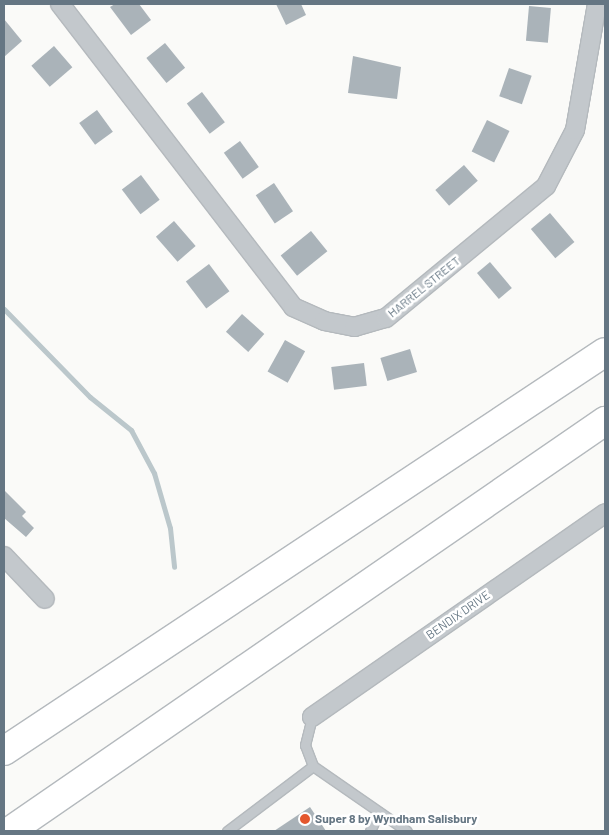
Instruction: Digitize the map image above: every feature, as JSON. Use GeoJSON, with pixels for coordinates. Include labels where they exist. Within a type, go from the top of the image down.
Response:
{"type":"FeatureCollection","features":[{"type":"Feature","properties":{"kind":"highway"},"geometry":{"type":"LineString","coordinates":[[4,751],[605,352]]}},
{"type":"Feature","properties":{"kind":"highway"},"geometry":{"type":"LineString","coordinates":[[10,831],[605,421]]}},
{"type":"Feature","properties":{"kind":"street","name":"HARREL STREET"},"geometry":{"type":"LineString","coordinates":[[60,4],[293,307],[324,321],[354,327],[386,318],[546,186],[575,130],[597,4]]}},
{"type":"Feature","properties":{"kind":"street","name":"BENDIX DRIVE"},"geometry":{"type":"LineString","coordinates":[[312,717],[605,513]]}},
{"type":"Feature","properties":{"kind":"street"},"geometry":{"type":"LineString","coordinates":[[4,556],[45,599]]}},
{"type":"Feature","properties":{"kind":"lane"},"geometry":{"type":"LineString","coordinates":[[312,717],[305,745],[313,766],[407,831]]}},
{"type":"Feature","properties":{"kind":"lane"},"geometry":{"type":"LineString","coordinates":[[228,831],[313,766]]}},
{"type":"Feature","properties":{"kind":"lane"},"geometry":{"type":"LineString","coordinates":[[370,831],[379,812]]}},
{"type":"Feature","properties":{"kind":"building"},"geometry":{"type":"Polygon","coordinates":[[[115,4],[139,4],[151,20],[131,35],[110,7],[115,4]]]}},
{"type":"Feature","properties":{"kind":"building"},"geometry":{"type":"Polygon","coordinates":[[[276,4],[301,4],[306,15],[286,25],[276,4]]]}},
{"type":"Feature","properties":{"kind":"building"},"geometry":{"type":"Polygon","coordinates":[[[529,6],[551,8],[548,43],[526,41],[529,6]]]}},
{"type":"Feature","properties":{"kind":"building"},"geometry":{"type":"Polygon","coordinates":[[[4,19],[22,41],[4,57],[4,19]]]}},
{"type":"Feature","properties":{"kind":"building"},"geometry":{"type":"Polygon","coordinates":[[[165,43],[185,68],[166,83],[146,58],[165,43]]]}},
{"type":"Feature","properties":{"kind":"building"},"geometry":{"type":"Polygon","coordinates":[[[54,46],[72,67],[50,87],[31,66],[54,46]]]}},
{"type":"Feature","properties":{"kind":"building"},"geometry":{"type":"Polygon","coordinates":[[[353,56],[401,67],[397,99],[348,93],[353,56]]]}},
{"type":"Feature","properties":{"kind":"building"},"geometry":{"type":"Polygon","coordinates":[[[509,68],[532,76],[522,104],[499,96],[509,68]]]}},
{"type":"Feature","properties":{"kind":"building"},"geometry":{"type":"Polygon","coordinates":[[[202,92],[225,122],[210,134],[187,103],[202,92]]]}},
{"type":"Feature","properties":{"kind":"building"},"geometry":{"type":"Polygon","coordinates":[[[97,110],[113,132],[95,145],[79,123],[97,110]]]}},
{"type":"Feature","properties":{"kind":"building"},"geometry":{"type":"Polygon","coordinates":[[[487,120],[509,131],[494,162],[472,151],[487,120]]]}},
{"type":"Feature","properties":{"kind":"building"},"geometry":{"type":"Polygon","coordinates":[[[240,141],[259,167],[243,179],[224,153],[240,141]]]}},
{"type":"Feature","properties":{"kind":"building"},"geometry":{"type":"Polygon","coordinates":[[[464,165],[478,181],[449,206],[435,190],[464,165]]]}},
{"type":"Feature","properties":{"kind":"building"},"geometry":{"type":"Polygon","coordinates":[[[141,175],[160,200],[140,214],[122,189],[141,175]]]}},
{"type":"Feature","properties":{"kind":"building"},"geometry":{"type":"Polygon","coordinates":[[[274,183],[293,211],[275,223],[256,195],[274,183]]]}},
{"type":"Feature","properties":{"kind":"building"},"geometry":{"type":"Polygon","coordinates":[[[550,213],[574,242],[555,258],[531,229],[550,213]]]}},
{"type":"Feature","properties":{"kind":"building"},"geometry":{"type":"Polygon","coordinates":[[[174,221],[196,246],[178,262],[156,237],[174,221]]]}},
{"type":"Feature","properties":{"kind":"building"},"geometry":{"type":"Polygon","coordinates":[[[311,231],[327,251],[297,276],[281,256],[311,231]]]}},
{"type":"Feature","properties":{"kind":"building"},"geometry":{"type":"Polygon","coordinates":[[[490,262],[512,288],[499,299],[477,273],[490,262]]]}},
{"type":"Feature","properties":{"kind":"building"},"geometry":{"type":"Polygon","coordinates":[[[209,264],[229,291],[206,309],[186,281],[209,264]]]}},
{"type":"Feature","properties":{"kind":"building"},"geometry":{"type":"Polygon","coordinates":[[[242,314],[264,334],[248,352],[226,332],[242,314]]]}},
{"type":"Feature","properties":{"kind":"building"},"geometry":{"type":"Polygon","coordinates":[[[285,340],[305,351],[288,383],[268,371],[285,340]]]}},
{"type":"Feature","properties":{"kind":"building"},"geometry":{"type":"Polygon","coordinates":[[[410,349],[417,372],[387,381],[380,358],[410,349]]]}},
{"type":"Feature","properties":{"kind":"building"},"geometry":{"type":"Polygon","coordinates":[[[364,363],[367,386],[334,390],[331,367],[364,363]]]}},
{"type":"Feature","properties":{"kind":"building"},"geometry":{"type":"Polygon","coordinates":[[[4,490],[26,512],[22,516],[34,528],[26,537],[4,518],[4,490]]]}},
{"type":"Feature","properties":{"kind":"building","name":"Super 8 by Wyndham Salisbury"},"geometry":{"type":"Polygon","coordinates":[[[310,807],[326,831],[274,831],[310,807]]]}},
{"type":"Feature","properties":{"kind":"waterway"},"geometry":{"type":"LineString","coordinates":[[4,309],[90,397],[131,430],[154,473],[170,528],[174,567]]}},
{"type":"Feature","properties":{"kind":"place","name":"Super 8 by Wyndham Salisbury"},"geometry":{"type":"Point","coordinates":[305,819]}}]}
